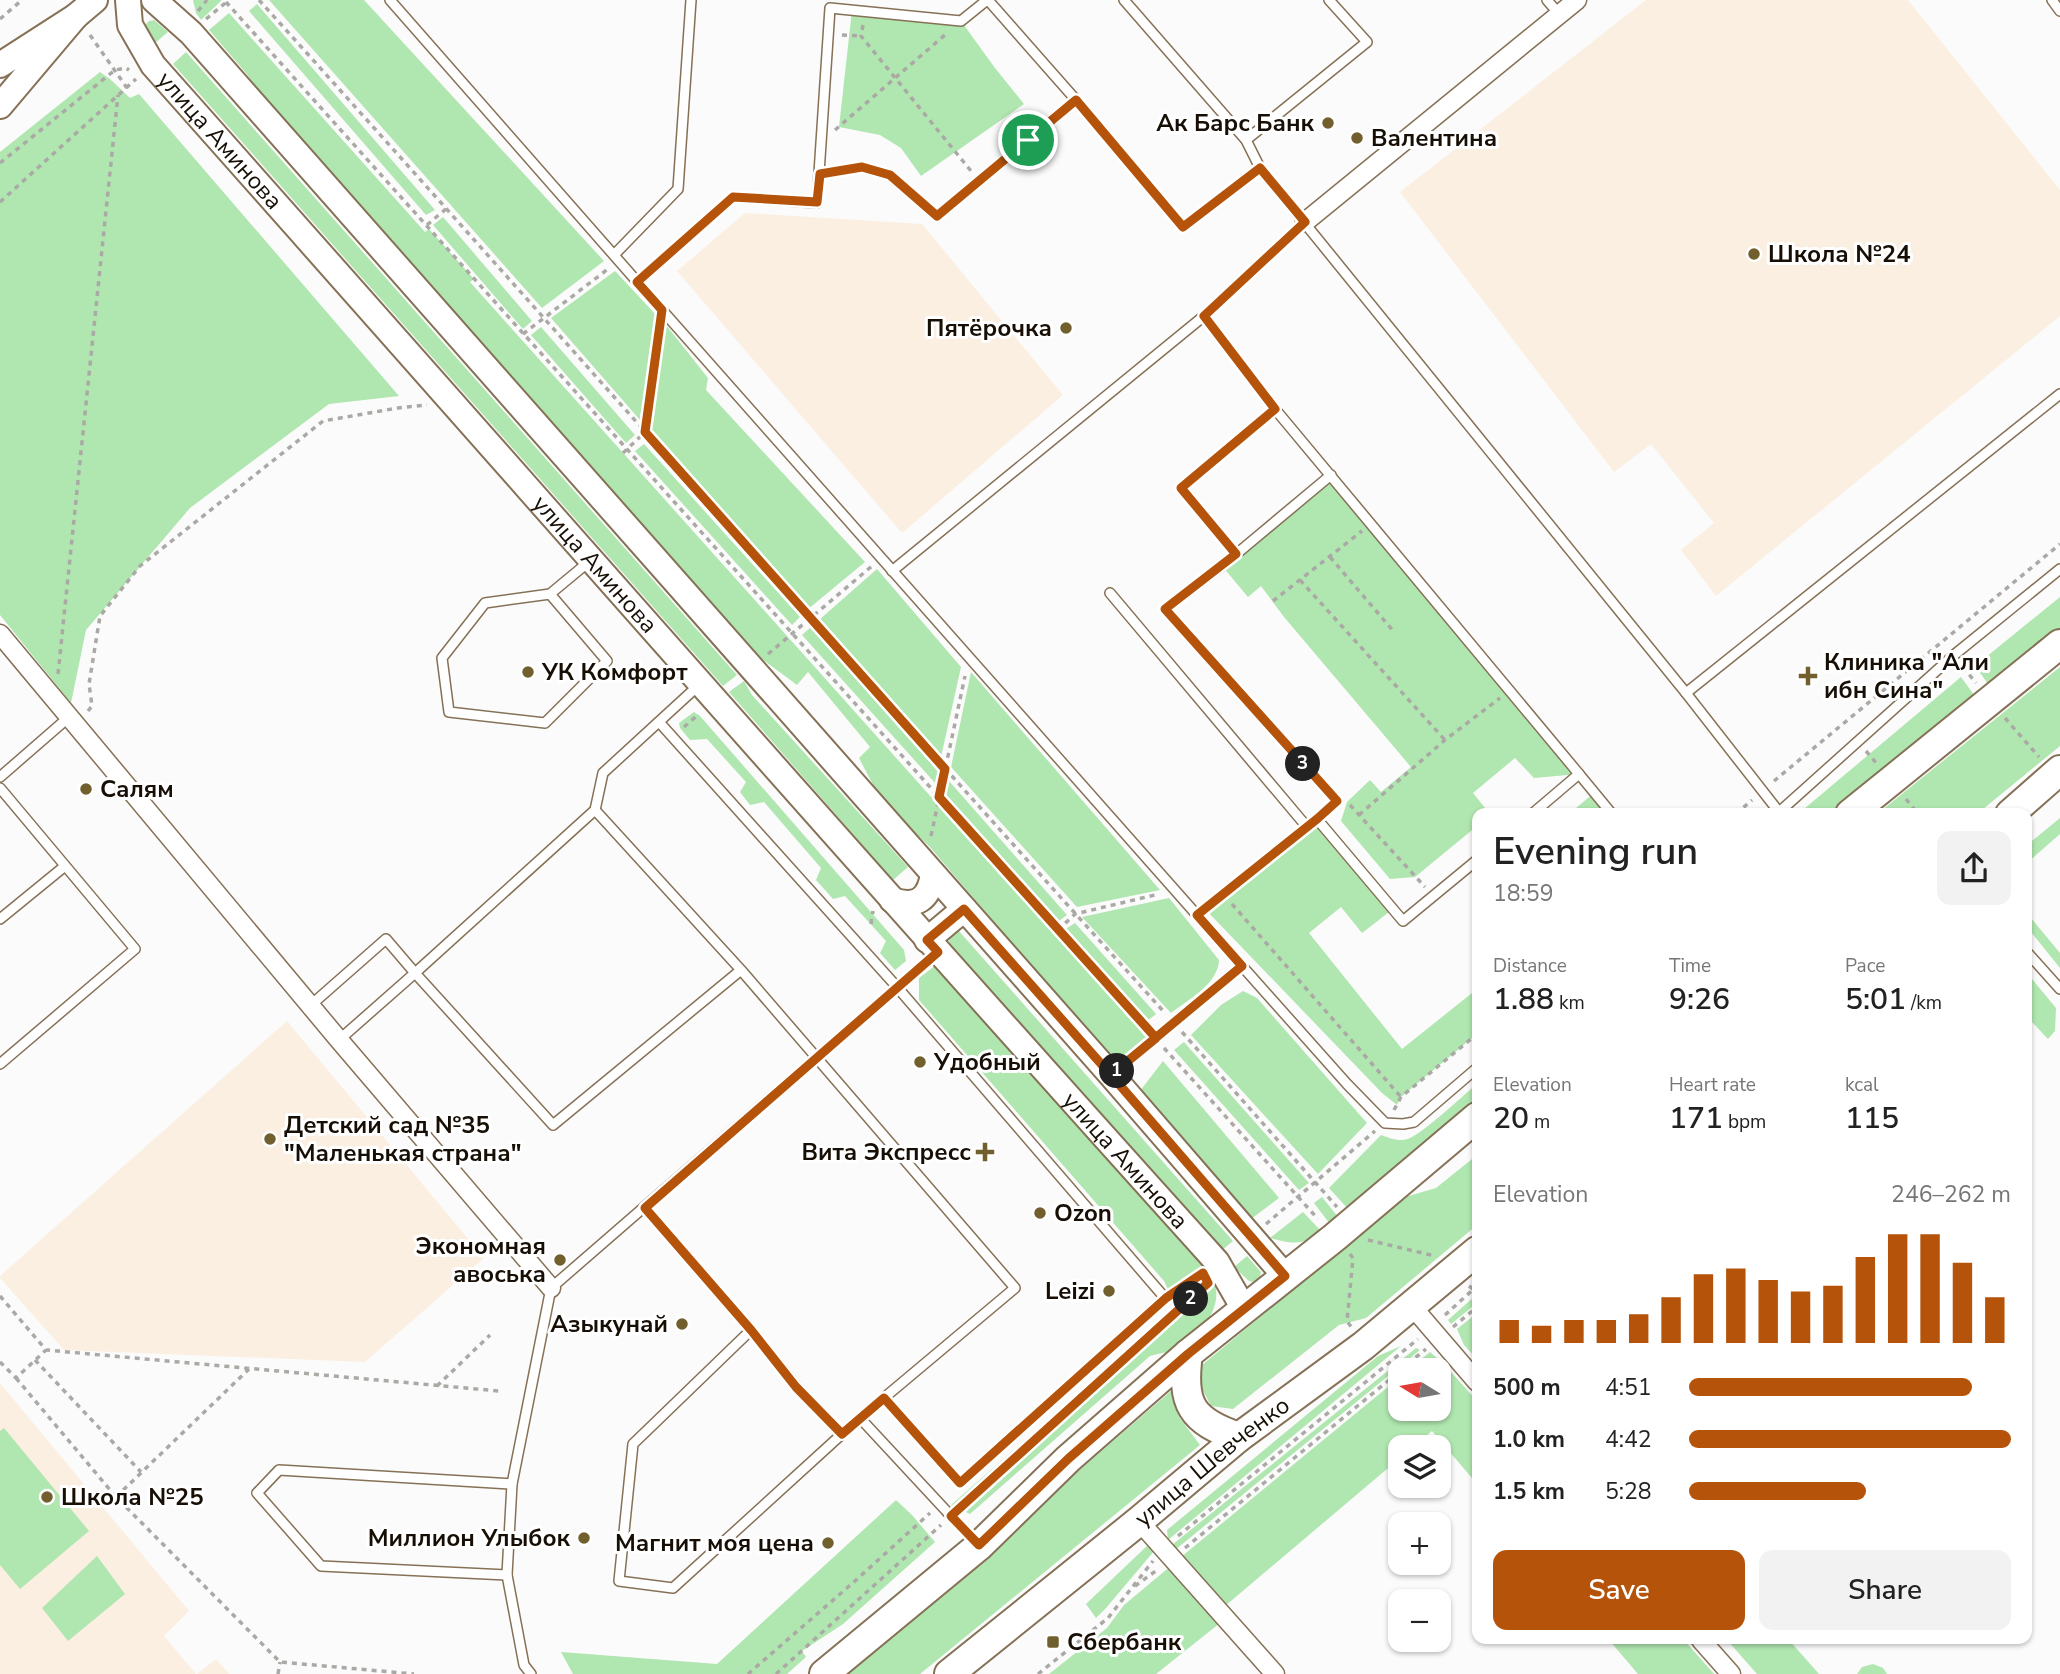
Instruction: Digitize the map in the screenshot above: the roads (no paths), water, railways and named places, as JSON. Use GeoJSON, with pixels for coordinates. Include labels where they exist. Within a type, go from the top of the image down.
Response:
{"type":"FeatureCollection","features":[{"type":"Feature","properties":{"kind":"main road"},"geometry":{"type":"LineString","coordinates":[[1857,808],[2060,644]]}},
{"type":"Feature","properties":{"kind":"main road"},"geometry":{"type":"LineString","coordinates":[[2015,808],[2052,767]]}},
{"type":"Feature","properties":{"kind":"main road"},"geometry":{"type":"LineString","coordinates":[[824,1674],[979,1545],[1068,1459],[1188,1354],[1343,1230],[1472,1121]]}},
{"type":"Feature","properties":{"kind":"main road","name":"улица Шевченко"},"geometry":{"type":"LineString","coordinates":[[963,1670],[1239,1437],[1363,1346],[1472,1255]]}},
{"type":"Feature","properties":{"kind":"main road"},"geometry":{"type":"LineString","coordinates":[[1188,1354],[1185,1376],[1187,1395],[1193,1409],[1207,1424],[1239,1437]]}},
{"type":"Feature","properties":{"kind":"street","name":"улица Аминова"},"geometry":{"type":"LineString","coordinates":[[128,0],[130,25],[153,65],[592,559],[704,695],[1217,1262],[1244,1309]]}},
{"type":"Feature","properties":{"kind":"street","name":"улица Аминова"},"geometry":{"type":"LineString","coordinates":[[154,0],[200,43],[1111,1075],[1285,1276]]}},
{"type":"Feature","properties":{"kind":"street"},"geometry":{"type":"LineString","coordinates":[[1305,222],[1553,7],[1577,0]]}},
{"type":"Feature","properties":{"kind":"street"},"geometry":{"type":"LineString","coordinates":[[0,65],[85,8]]}},
{"type":"Feature","properties":{"kind":"street"},"geometry":{"type":"LineString","coordinates":[[0,106],[85,8]]}},
{"type":"Feature","properties":{"kind":"street"},"geometry":{"type":"LineString","coordinates":[[0,634],[339,1040],[551,1288]]}},
{"type":"Feature","properties":{"kind":"street"},"geometry":{"type":"LineString","coordinates":[[891,900],[906,905],[922,899],[931,888],[933,874]]}},
{"type":"Feature","properties":{"kind":"street"},"geometry":{"type":"LineString","coordinates":[[932,946],[964,909]]}},
{"type":"Feature","properties":{"kind":"street"},"geometry":{"type":"LineString","coordinates":[[1411,1305],[1472,1375]]}},
{"type":"Feature","properties":{"kind":"street"},"geometry":{"type":"LineString","coordinates":[[1139,1521],[1275,1674]]}},
{"type":"Feature","properties":{"kind":"street"},"geometry":{"type":"LineString","coordinates":[[1705,1644],[1731,1674]]}},
{"type":"Feature","properties":{"kind":"lane"},"geometry":{"type":"LineString","coordinates":[[390,0],[969,658],[1347,1084],[1385,1123],[1414,1122],[1472,1072]]}},
{"type":"Feature","properties":{"kind":"lane"},"geometry":{"type":"LineString","coordinates":[[616,258],[678,189],[691,0]]}},
{"type":"Feature","properties":{"kind":"lane"},"geometry":{"type":"LineString","coordinates":[[637,282],[733,197],[817,202],[830,8],[961,21],[987,0],[1183,227],[1260,168]]}},
{"type":"Feature","properties":{"kind":"lane"},"geometry":{"type":"LineString","coordinates":[[1124,0],[1246,140],[1260,168],[1686,693],[1775,808]]}},
{"type":"Feature","properties":{"kind":"lane"},"geometry":{"type":"LineString","coordinates":[[1246,140],[1367,42],[1329,0]]}},
{"type":"Feature","properties":{"kind":"lane"},"geometry":{"type":"LineString","coordinates":[[2052,0],[2060,11]]}},
{"type":"Feature","properties":{"kind":"lane"},"geometry":{"type":"LineString","coordinates":[[820,174],[862,167],[890,175],[937,216],[1076,100]]}},
{"type":"Feature","properties":{"kind":"lane"},"geometry":{"type":"LineString","coordinates":[[892,571],[1204,316],[1305,222]]}},
{"type":"Feature","properties":{"kind":"lane"},"geometry":{"type":"LineString","coordinates":[[1204,316],[1275,409],[1607,808]]}},
{"type":"Feature","properties":{"kind":"lane"},"geometry":{"type":"LineString","coordinates":[[1686,693],[2060,394]]}},
{"type":"Feature","properties":{"kind":"lane"},"geometry":{"type":"LineString","coordinates":[[1236,554],[1181,488],[1275,409]]}},
{"type":"Feature","properties":{"kind":"lane"},"geometry":{"type":"LineString","coordinates":[[1197,915],[1337,801],[1165,609],[1331,475]]}},
{"type":"Feature","properties":{"kind":"lane"},"geometry":{"type":"LineString","coordinates":[[550,594],[607,662],[545,723],[450,712],[442,658],[485,603],[550,594],[592,559]]}},
{"type":"Feature","properties":{"kind":"lane"},"geometry":{"type":"LineString","coordinates":[[1784,808],[1954,655],[2060,569]]}},
{"type":"Feature","properties":{"kind":"lane"},"geometry":{"type":"LineString","coordinates":[[1110,593],[1307,827]]}},
{"type":"Feature","properties":{"kind":"lane"},"geometry":{"type":"LineString","coordinates":[[339,1040],[595,810],[603,773],[659,722],[704,695]]}},
{"type":"Feature","properties":{"kind":"lane"},"geometry":{"type":"LineString","coordinates":[[0,777],[73,722]]}},
{"type":"Feature","properties":{"kind":"lane"},"geometry":{"type":"LineString","coordinates":[[659,722],[897,987],[1166,1298],[960,1483],[884,1398]]}},
{"type":"Feature","properties":{"kind":"lane"},"geometry":{"type":"LineString","coordinates":[[1539,808],[1579,774]]}},
{"type":"Feature","properties":{"kind":"lane"},"geometry":{"type":"LineString","coordinates":[[0,788],[135,948],[0,1064]]}},
{"type":"Feature","properties":{"kind":"lane"},"geometry":{"type":"LineString","coordinates":[[595,810],[741,971],[1015,1288],[860,1418],[673,1588],[619,1581],[633,1444],[751,1330]]}},
{"type":"Feature","properties":{"kind":"lane"},"geometry":{"type":"LineString","coordinates":[[1317,819],[1403,921],[1472,864]]}},
{"type":"Feature","properties":{"kind":"lane"},"geometry":{"type":"LineString","coordinates":[[0,919],[65,866]]}},
{"type":"Feature","properties":{"kind":"lane"},"geometry":{"type":"LineString","coordinates":[[310,1005],[386,939],[553,1125],[741,971]]}},
{"type":"Feature","properties":{"kind":"lane"},"geometry":{"type":"LineString","coordinates":[[531,1674],[524,1665],[507,1575],[512,1484],[551,1288],[897,987],[932,946]]}},
{"type":"Feature","properties":{"kind":"lane"},"geometry":{"type":"LineString","coordinates":[[2032,958],[2060,989]]}},
{"type":"Feature","properties":{"kind":"lane"},"geometry":{"type":"LineString","coordinates":[[1111,1075],[1242,966]]}},
{"type":"Feature","properties":{"kind":"lane"},"geometry":{"type":"LineString","coordinates":[[645,1208],[751,1330],[796,1387],[842,1434]]}},
{"type":"Feature","properties":{"kind":"lane"},"geometry":{"type":"LineString","coordinates":[[860,1418],[979,1545]]}},
{"type":"Feature","properties":{"kind":"lane"},"geometry":{"type":"LineString","coordinates":[[507,1575],[321,1566],[257,1493],[279,1470],[512,1484]]}},
{"type":"Feature","properties":{"kind":"place","name":"Ак Барс Банк"},"geometry":{"type":"Point","coordinates":[1328,123]}},
{"type":"Feature","properties":{"kind":"place","name":"Валентина"},"geometry":{"type":"Point","coordinates":[1357,138]}},
{"type":"Feature","properties":{"kind":"place","name":"Школа №24"},"geometry":{"type":"Point","coordinates":[1754,254]}},
{"type":"Feature","properties":{"kind":"place","name":"Пятёрочка"},"geometry":{"type":"Point","coordinates":[1066,328]}},
{"type":"Feature","properties":{"kind":"place","name":"УК Комфорт"},"geometry":{"type":"Point","coordinates":[528,672]}},
{"type":"Feature","properties":{"kind":"place","name":"Клиника \"Али ибн Сина\""},"geometry":{"type":"Point","coordinates":[1808,676]}},
{"type":"Feature","properties":{"kind":"place","name":"Салям"},"geometry":{"type":"Point","coordinates":[86,789]}},
{"type":"Feature","properties":{"kind":"place","name":"Удобный"},"geometry":{"type":"Point","coordinates":[920,1062]}},
{"type":"Feature","properties":{"kind":"place","name":"Детский сад №35 \"Маленькая страна\""},"geometry":{"type":"Point","coordinates":[270,1139]}},
{"type":"Feature","properties":{"kind":"place","name":"Вита Экспресс"},"geometry":{"type":"Point","coordinates":[985,1152]}},
{"type":"Feature","properties":{"kind":"place","name":"Ozon"},"geometry":{"type":"Point","coordinates":[1040,1213]}},
{"type":"Feature","properties":{"kind":"place","name":"Экономная авоська"},"geometry":{"type":"Point","coordinates":[560,1260]}},
{"type":"Feature","properties":{"kind":"place","name":"Leizi"},"geometry":{"type":"Point","coordinates":[1109,1291]}},
{"type":"Feature","properties":{"kind":"place","name":"Азыкунай"},"geometry":{"type":"Point","coordinates":[682,1324]}},
{"type":"Feature","properties":{"kind":"place","name":"Школа №25"},"geometry":{"type":"Point","coordinates":[47,1497]}},
{"type":"Feature","properties":{"kind":"place","name":"Миллион Улыбок"},"geometry":{"type":"Point","coordinates":[584,1538]}},
{"type":"Feature","properties":{"kind":"place","name":"Магнит моя цена"},"geometry":{"type":"Point","coordinates":[828,1543]}},
{"type":"Feature","properties":{"kind":"place","name":"Сбербанк"},"geometry":{"type":"Point","coordinates":[1053,1642]}}]}
